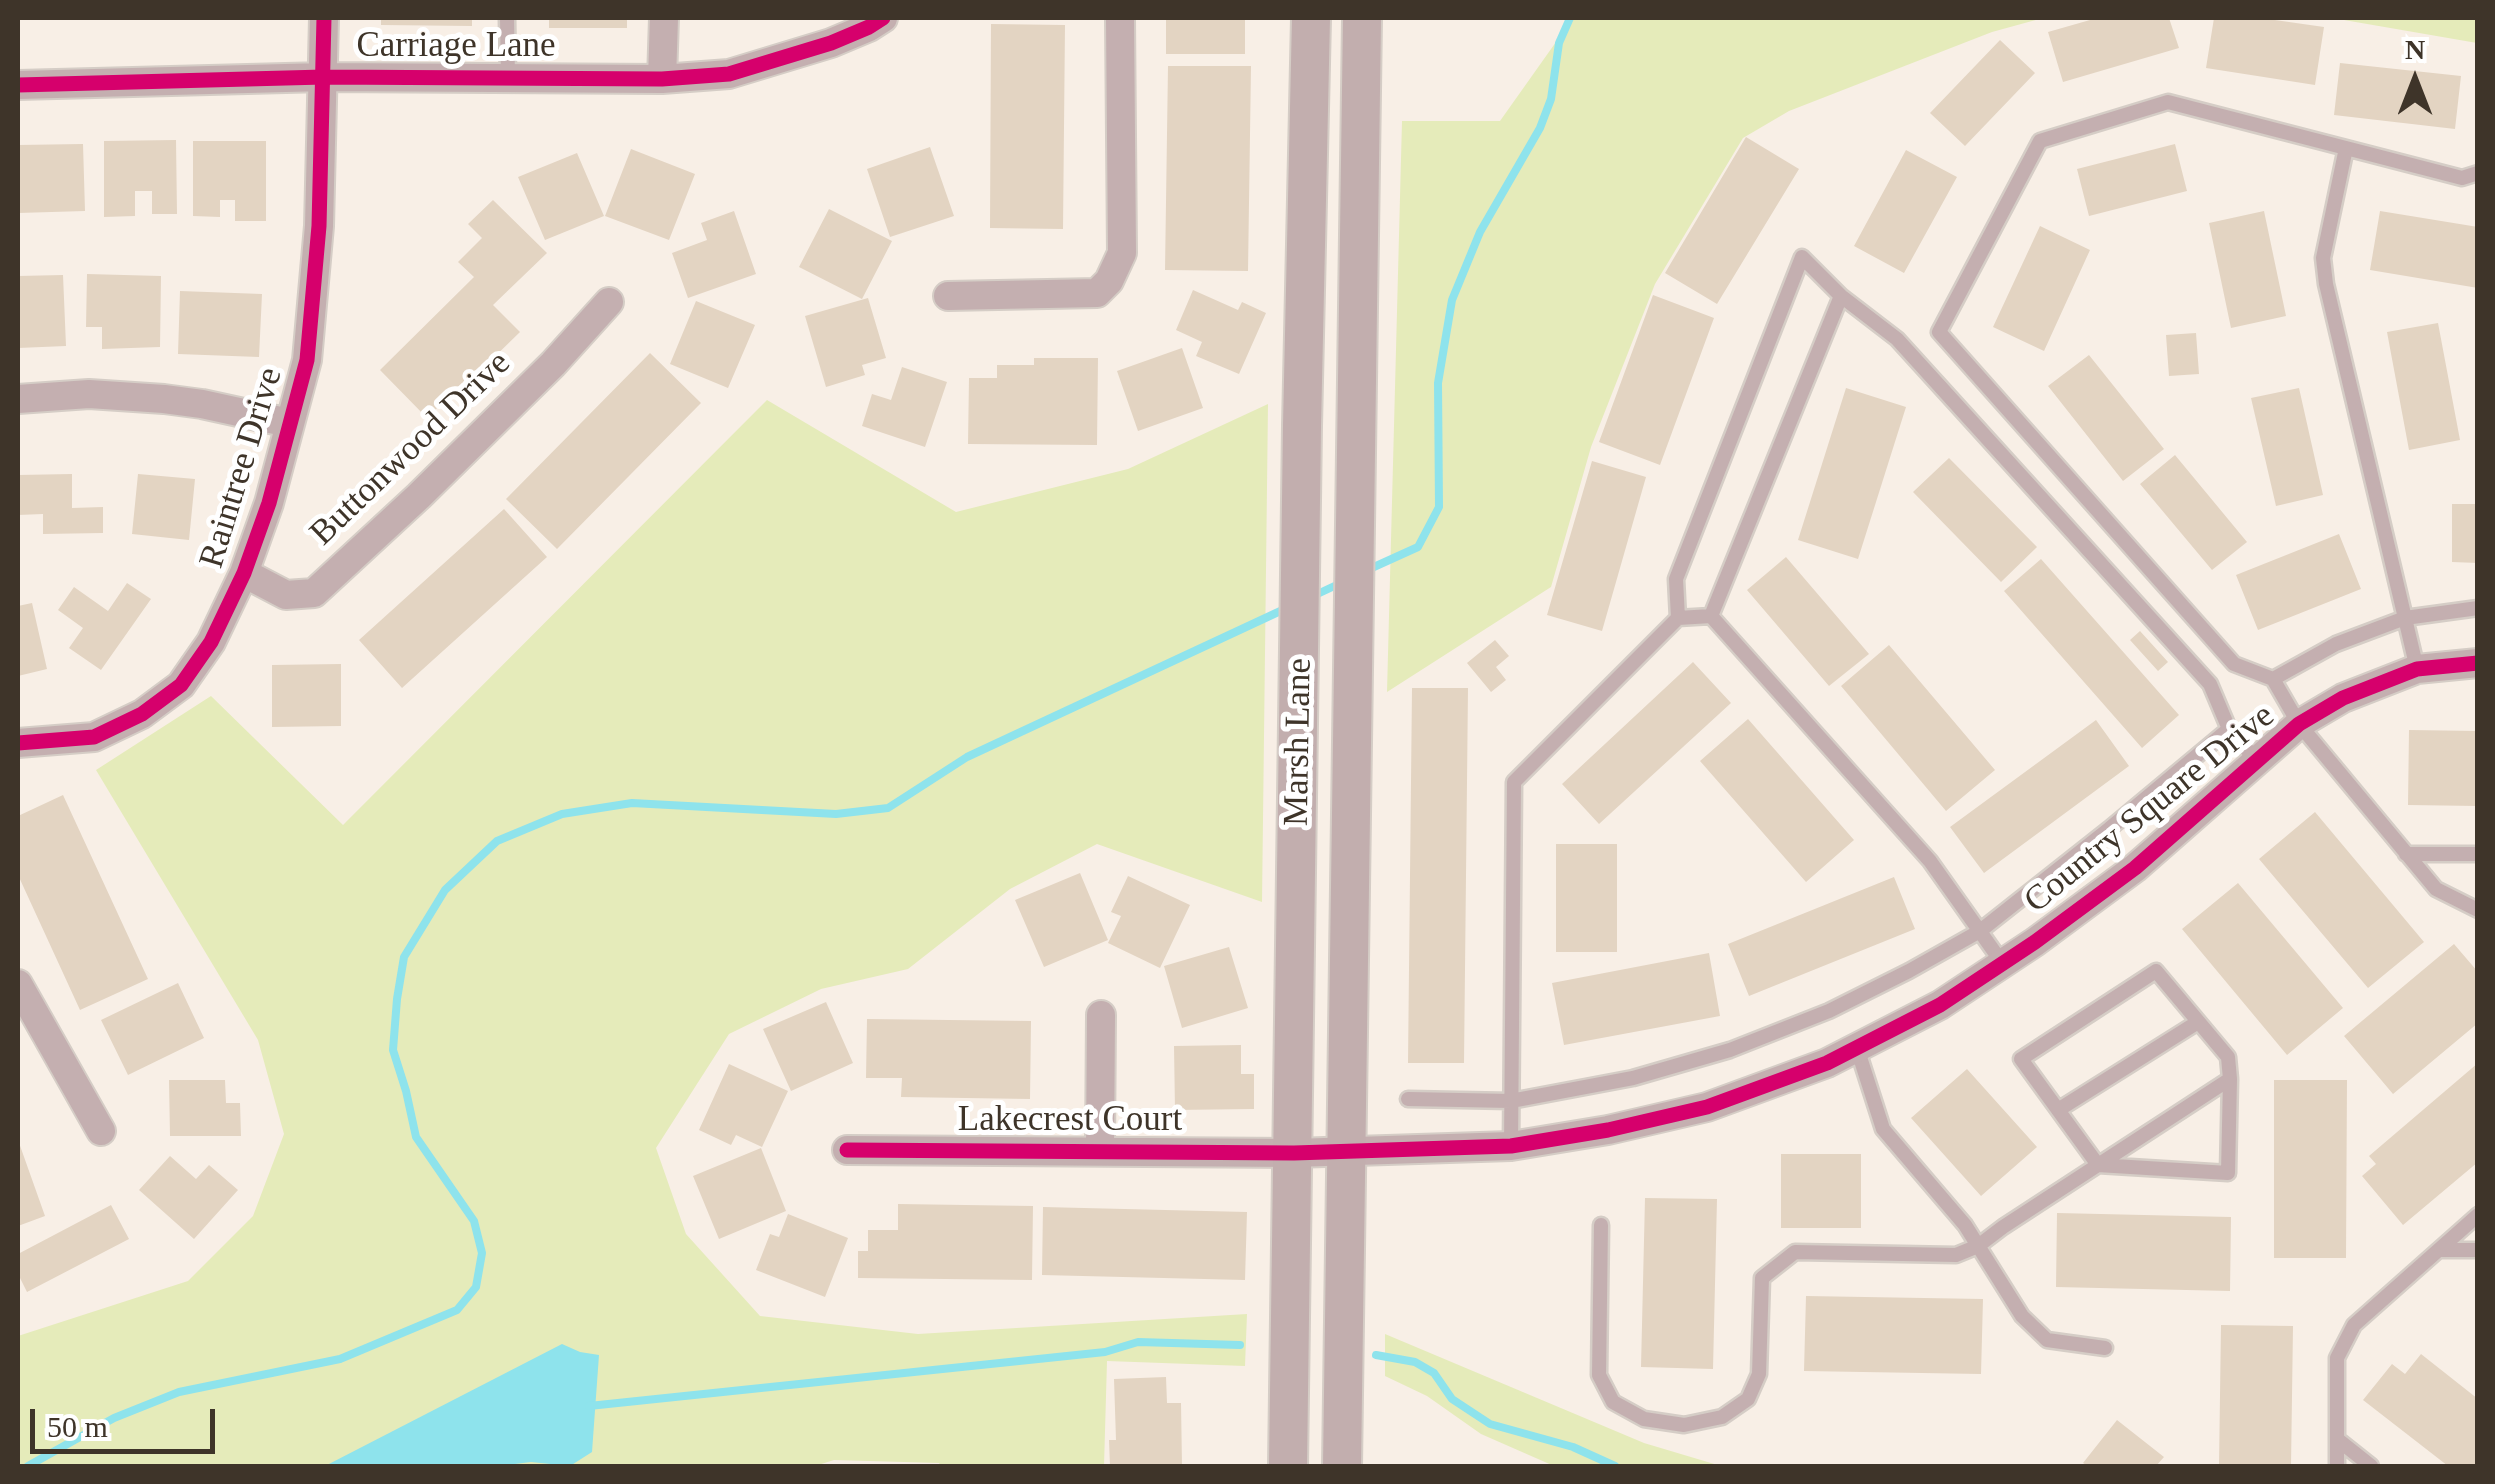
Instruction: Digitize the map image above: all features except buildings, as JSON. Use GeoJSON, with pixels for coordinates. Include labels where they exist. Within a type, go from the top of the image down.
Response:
{"type":"FeatureCollection","features":[{"type":"Feature","properties":{"kind":"main road","name":"Marsh Lane"},"geometry":{"type":"LineString","coordinates":[[1288,1466],[1311,18]]}},
{"type":"Feature","properties":{"kind":"main road","name":"Marsh Lane"},"geometry":{"type":"LineString","coordinates":[[1342,1466],[1362,18]]}},
{"type":"Feature","properties":{"kind":"street","name":"Raintree Drive"},"geometry":{"type":"LineString","coordinates":[[18,743],[94,737],[142,714],[182,685],[211,642],[244,573],[269,503],[307,360],[319,226],[324,18]]}},
{"type":"Feature","properties":{"kind":"street"},"geometry":{"type":"LineString","coordinates":[[662,79],[664,18]]}},
{"type":"Feature","properties":{"kind":"street","name":"Carriage Lane"},"geometry":{"type":"LineString","coordinates":[[18,85],[324,77],[662,79],[730,74],[831,43],[883,18]]}},
{"type":"Feature","properties":{"kind":"street"},"geometry":{"type":"LineString","coordinates":[[948,296],[1097,293],[1110,280],[1122,254],[1120,18]]}},
{"type":"Feature","properties":{"kind":"street","name":"Buttonwood Drive"},"geometry":{"type":"LineString","coordinates":[[244,573],[286,595],[314,593],[554,364],[609,302]]}},
{"type":"Feature","properties":{"kind":"street"},"geometry":{"type":"LineString","coordinates":[[18,399],[89,394],[164,399],[289,424]]}},
{"type":"Feature","properties":{"kind":"street","name":"Country Square Drive"},"geometry":{"type":"LineString","coordinates":[[1294,1153],[1511,1146],[1608,1130],[1707,1107],[1827,1063],[1940,1005],[2003,964],[2135,868],[2298,724],[2343,698],[2417,669],[2478,663]]}},
{"type":"Feature","properties":{"kind":"street"},"geometry":{"type":"LineString","coordinates":[[18,984],[101,1132]]}},
{"type":"Feature","properties":{"kind":"street"},"geometry":{"type":"LineString","coordinates":[[1100,1151],[1101,1015]]}},
{"type":"Feature","properties":{"kind":"street","name":"Lakecrest Court"},"geometry":{"type":"LineString","coordinates":[[847,1150],[1294,1153]]}},
{"type":"Feature","properties":{"kind":"lane"},"geometry":{"type":"LineString","coordinates":[[507,18],[508,77]]}},
{"type":"Feature","properties":{"kind":"lane"},"geometry":{"type":"LineString","coordinates":[[2478,172],[2462,178],[2168,102],[2040,142],[1939,332],[2234,664],[2272,679],[2298,724],[2436,890],[2478,910]]}},
{"type":"Feature","properties":{"kind":"lane"},"geometry":{"type":"LineString","coordinates":[[2346,148],[2323,258],[2326,284],[2417,669]]}},
{"type":"Feature","properties":{"kind":"lane"},"geometry":{"type":"LineString","coordinates":[[1678,618],[1676,580],[1802,257],[1841,296],[1898,340],[2210,684],[2229,729],[2257,762]]}},
{"type":"Feature","properties":{"kind":"lane"},"geometry":{"type":"LineString","coordinates":[[1711,616],[1841,296]]}},
{"type":"Feature","properties":{"kind":"lane"},"geometry":{"type":"LineString","coordinates":[[2272,679],[2336,644],[2405,618],[2478,608]]}},
{"type":"Feature","properties":{"kind":"lane"},"geometry":{"type":"LineString","coordinates":[[1511,1146],[1514,782],[1678,618],[1711,616]]}},
{"type":"Feature","properties":{"kind":"lane"},"geometry":{"type":"LineString","coordinates":[[1711,616],[1930,861],[2003,964]]}},
{"type":"Feature","properties":{"kind":"lane"},"geometry":{"type":"LineString","coordinates":[[1408,1099],[1511,1102],[1633,1078],[1730,1050],[1830,1011],[1980,931],[2229,729]]}},
{"type":"Feature","properties":{"kind":"lane"},"geometry":{"type":"LineString","coordinates":[[2406,854],[2478,854]]}},
{"type":"Feature","properties":{"kind":"lane"},"geometry":{"type":"LineString","coordinates":[[2156,971],[2228,1057],[2228,1173],[2098,1165],[2021,1059],[2156,971]]}},
{"type":"Feature","properties":{"kind":"lane"},"geometry":{"type":"LineString","coordinates":[[2058,1110],[2198,1022]]}},
{"type":"Feature","properties":{"kind":"lane"},"geometry":{"type":"LineString","coordinates":[[1856,1048],[1882,1128],[1966,1225],[2022,1316],[2047,1340],[2105,1348]]}},
{"type":"Feature","properties":{"kind":"lane"},"geometry":{"type":"LineString","coordinates":[[1601,1225],[1599,1375],[1613,1402],[1644,1419],[1684,1425],[1722,1417],[1748,1399],[1759,1374],[1762,1278],[1796,1252],[1956,1254],[1978,1246],[2230,1079]]}},
{"type":"Feature","properties":{"kind":"lane"},"geometry":{"type":"LineString","coordinates":[[2337,1466],[2338,1358],[2354,1325],[2478,1215]]}},
{"type":"Feature","properties":{"kind":"lane"},"geometry":{"type":"LineString","coordinates":[[2439,1250],[2478,1250]]}},
{"type":"Feature","properties":{"kind":"lane"},"geometry":{"type":"LineString","coordinates":[[2337,1438],[2372,1466]]}},
{"type":"Feature","properties":{"kind":"green space"},"geometry":{"type":"Polygon","coordinates":[[[1573,18],[2043,18],[1992,32],[1789,111],[1743,138],[1655,284],[1591,447],[1551,587],[1387,692],[1402,121],[1500,121],[1573,18]]]}},
{"type":"Feature","properties":{"kind":"green space"},"geometry":{"type":"Polygon","coordinates":[[[2327,18],[2477,18],[2477,43],[2344,20],[2327,18]]]}},
{"type":"Feature","properties":{"kind":"green space"},"geometry":{"type":"Polygon","coordinates":[[[767,400],[956,512],[1128,469],[1268,404],[1262,902],[1097,844],[1010,889],[908,969],[821,989],[729,1034],[656,1148],[686,1234],[760,1316],[918,1334],[1247,1314],[1245,1366],[1107,1361],[1104,1466],[941,1466],[834,1460],[815,1466],[18,1466],[18,1336],[188,1281],[253,1216],[284,1134],[258,1040],[96,770],[211,696],[343,825],[767,400]]]}},
{"type":"Feature","properties":{"kind":"green space"},"geometry":{"type":"Polygon","coordinates":[[[1385,1334],[1644,1443],[1721,1466],[1554,1466],[1481,1434],[1427,1396],[1385,1376],[1385,1334]]]}},
{"type":"Feature","properties":{"kind":"water"},"geometry":{"type":"Polygon","coordinates":[[[562,1344],[599,1355],[592,1452],[570,1466],[531,1462],[499,1466],[325,1466],[562,1344]]]}},
{"type":"Feature","properties":{"kind":"waterway"},"geometry":{"type":"LineString","coordinates":[[1365,571],[1418,547],[1439,507],[1438,383],[1452,300],[1480,232],[1540,128],[1551,99],[1559,43],[1570,18]]}},
{"type":"Feature","properties":{"kind":"waterway"},"geometry":{"type":"LineString","coordinates":[[1311,597],[1343,582]]}},
{"type":"Feature","properties":{"kind":"waterway"},"geometry":{"type":"LineString","coordinates":[[28,1466],[114,1418],[179,1392],[340,1359],[457,1310],[476,1287],[482,1253],[474,1221],[416,1137],[393,1050],[404,957],[445,890],[497,841],[562,814],[632,803],[836,814],[888,808],[967,757],[1289,607]]}},
{"type":"Feature","properties":{"kind":"waterway"},"geometry":{"type":"LineString","coordinates":[[589,1406],[1105,1352],[1138,1342],[1240,1345]]}},
{"type":"Feature","properties":{"kind":"waterway"},"geometry":{"type":"LineString","coordinates":[[1376,1355],[1415,1362],[1434,1373],[1452,1399],[1490,1424],[1573,1447],[1615,1466]]}},
{"type":"Feature","properties":{"kind":"cycle path"},"geometry":{"type":"LineString","coordinates":[[18,743],[94,737],[142,714],[181,685],[211,642],[244,573],[269,503],[307,360],[319,226],[324,18]]}},
{"type":"Feature","properties":{"kind":"cycle path"},"geometry":{"type":"LineString","coordinates":[[18,85],[324,77],[662,79],[729,74],[831,43],[883,18]]}},
{"type":"Feature","properties":{"kind":"cycle path"},"geometry":{"type":"LineString","coordinates":[[847,1150],[1294,1153],[1511,1146],[1608,1130],[1707,1107],[1827,1063],[1940,1005],[2035,942],[2135,868],[2299,724],[2343,698],[2417,669],[2478,663]]}}]}
